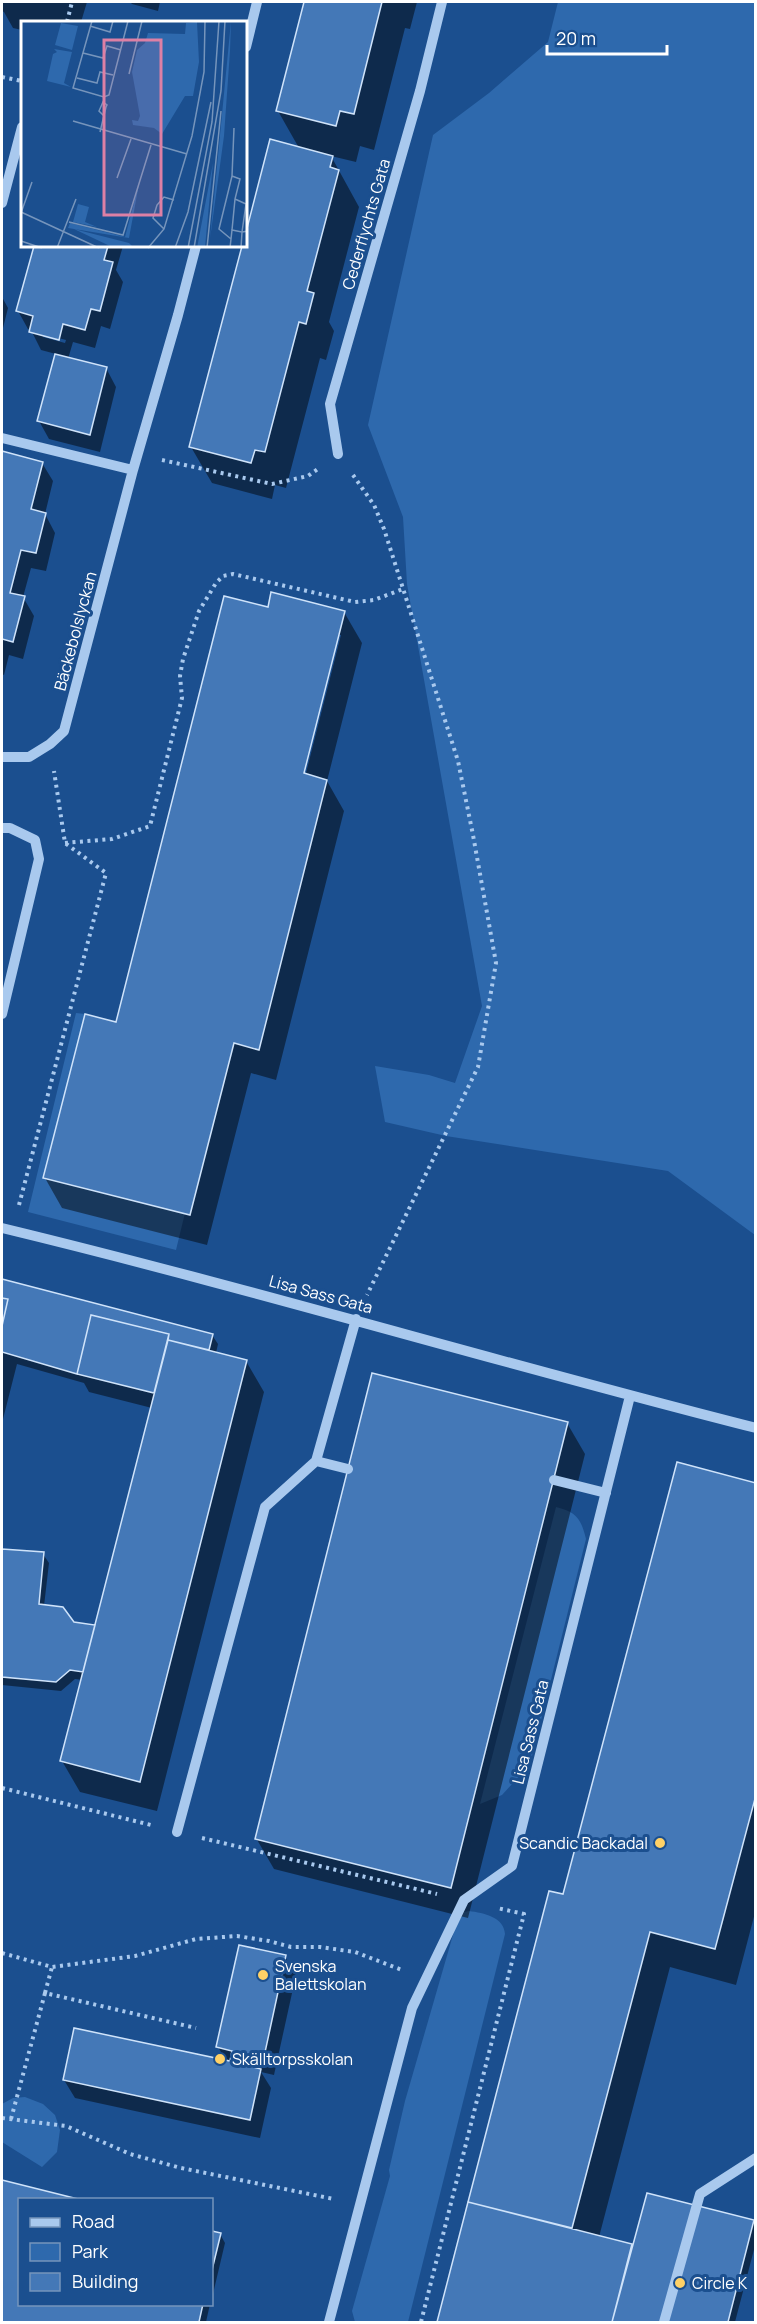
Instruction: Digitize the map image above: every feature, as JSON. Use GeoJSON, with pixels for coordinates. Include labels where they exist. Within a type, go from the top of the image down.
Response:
{"type":"FeatureCollection","features":[{"type":"Feature","properties":{"kind":"street"},"geometry":{"type":"LineString","coordinates":[[248,39],[257,2]]}},
{"type":"Feature","properties":{"kind":"street","name":"Cederflychts Gata"},"geometry":{"type":"LineString","coordinates":[[338,454],[330,404],[420,91],[442,2]]}},
{"type":"Feature","properties":{"kind":"street"},"geometry":{"type":"LineString","coordinates":[[2,203],[21,131]]}},
{"type":"Feature","properties":{"kind":"street","name":"Bäckebolslyckan"},"geometry":{"type":"LineString","coordinates":[[2,757],[29,757],[50,744],[64,731],[137,454],[195,248]]}},
{"type":"Feature","properties":{"kind":"street"},"geometry":{"type":"LineString","coordinates":[[2,438],[133,470]]}},
{"type":"Feature","properties":{"kind":"street"},"geometry":{"type":"LineString","coordinates":[[2,828],[10,828],[35,840],[39,859],[2,1012]]}},
{"type":"Feature","properties":{"kind":"street","name":"Lisa Sass Gata"},"geometry":{"type":"LineString","coordinates":[[7,1229],[357,1319],[630,1396],[756,1428]]}},
{"type":"Feature","properties":{"kind":"street"},"geometry":{"type":"LineString","coordinates":[[177,1832],[265,1507],[316,1461],[357,1319]]}},
{"type":"Feature","properties":{"kind":"street","name":"Lisa Sass Gata"},"geometry":{"type":"LineString","coordinates":[[464,1900],[512,1866],[630,1396]]}},
{"type":"Feature","properties":{"kind":"street"},"geometry":{"type":"LineString","coordinates":[[316,1461],[348,1469]]}},
{"type":"Feature","properties":{"kind":"street"},"geometry":{"type":"LineString","coordinates":[[554,1480],[606,1493]]}},
{"type":"Feature","properties":{"kind":"street"},"geometry":{"type":"LineString","coordinates":[[329,2322],[412,2008],[464,1900]]}},
{"type":"Feature","properties":{"kind":"street"},"geometry":{"type":"LineString","coordinates":[[664,2322],[700,2194],[756,2158]]}},
{"type":"Feature","properties":{"kind":"path"},"geometry":{"type":"LineString","coordinates":[[67,21],[72,2]]}},
{"type":"Feature","properties":{"kind":"path"},"geometry":{"type":"LineString","coordinates":[[2,77],[21,81]]}},
{"type":"Feature","properties":{"kind":"path"},"geometry":{"type":"LineString","coordinates":[[137,454],[272,484],[308,476],[338,454],[374,505],[388,539],[458,761],[496,963],[478,1067],[369,1290]]}},
{"type":"Feature","properties":{"kind":"path"},"geometry":{"type":"LineString","coordinates":[[65,843],[112,839],[150,826],[182,698],[180,676],[183,659],[200,610],[216,583],[223,576],[234,574],[355,602],[374,600],[403,589]]}},
{"type":"Feature","properties":{"kind":"path"},"geometry":{"type":"LineString","coordinates":[[7,1229],[106,873],[65,843],[50,744]]}},
{"type":"Feature","properties":{"kind":"path"},"geometry":{"type":"LineString","coordinates":[[2,1788],[524,1914],[421,2322]]}},
{"type":"Feature","properties":{"kind":"path"},"geometry":{"type":"LineString","coordinates":[[2,1953],[52,1967],[135,1956],[196,1938],[237,1936],[291,1947],[320,1947],[355,1952],[425,1981]]}},
{"type":"Feature","properties":{"kind":"path"},"geometry":{"type":"LineString","coordinates":[[11,2119],[52,1967]]}},
{"type":"Feature","properties":{"kind":"path"},"geometry":{"type":"LineString","coordinates":[[45,1993],[196,2028]]}},
{"type":"Feature","properties":{"kind":"path"},"geometry":{"type":"LineString","coordinates":[[2,2118],[66,2126],[130,2154],[182,2168],[360,2204]]}},
{"type":"Feature","properties":{"kind":"green space"},"geometry":{"type":"Polygon","coordinates":[[[558,2],[755,2],[755,1235],[668,1171],[446,1136],[385,1122],[375,1066],[429,1075],[455,1083],[482,1006],[407,584],[403,517],[368,425],[433,135],[489,93],[548,42],[558,2]]]}},
{"type":"Feature","properties":{"kind":"green space"},"geometry":{"type":"Polygon","coordinates":[[[76,1013],[85,1014],[43,1178],[185,1213],[176,1250],[28,1212],[76,1013]]]}},
{"type":"Feature","properties":{"kind":"green space"},"geometry":{"type":"Polygon","coordinates":[[[556,1507],[577,1517],[586,1539],[532,1756],[523,1772],[502,1795],[480,1804],[556,1507]]]}},
{"type":"Feature","properties":{"kind":"green space"},"geometry":{"type":"Polygon","coordinates":[[[469,1911],[497,1920],[504,1928],[505,1934],[408,2322],[355,2322],[352,2311],[390,2176],[389,2170],[405,2101],[455,1928],[464,1912],[469,1911]]]}},
{"type":"Feature","properties":{"kind":"green space"},"geometry":{"type":"Polygon","coordinates":[[[25,2097],[43,2104],[55,2115],[60,2130],[57,2152],[42,2167],[2,2142],[2,2104],[13,2098],[25,2097]]]}},
{"type":"Feature","properties":{"kind":"building"},"geometry":{"type":"Polygon","coordinates":[[[304,2],[382,2],[354,114],[340,111],[336,126],[276,111],[304,2]]]}},
{"type":"Feature","properties":{"kind":"building"},"geometry":{"type":"Polygon","coordinates":[[[270,139],[333,156],[330,167],[339,170],[307,291],[314,293],[306,324],[299,322],[265,452],[255,450],[251,463],[189,447],[241,248],[248,248],[248,224],[270,139]]]}},
{"type":"Feature","properties":{"kind":"building"},"geometry":{"type":"Polygon","coordinates":[[[33,248],[107,248],[104,260],[113,262],[100,311],[91,309],[85,330],[63,324],[59,340],[29,332],[33,316],[16,311],[33,248]]]}},
{"type":"Feature","properties":{"kind":"building"},"geometry":{"type":"Polygon","coordinates":[[[55,354],[107,367],[90,435],[37,421],[55,354]]]}},
{"type":"Feature","properties":{"kind":"building"},"geometry":{"type":"Polygon","coordinates":[[[2,451],[43,462],[31,509],[46,513],[36,553],[21,550],[10,593],[25,596],[13,642],[2,639],[2,451]]]}},
{"type":"Feature","properties":{"kind":"building"},"geometry":{"type":"Polygon","coordinates":[[[271,592],[345,611],[304,773],[327,780],[259,1050],[234,1043],[190,1215],[43,1178],[85,1014],[116,1022],[224,596],[268,607],[271,592]]]}},
{"type":"Feature","properties":{"kind":"building"},"geometry":{"type":"Polygon","coordinates":[[[2,1279],[213,1334],[209,1350],[168,1340],[169,1334],[91,1315],[77,1374],[2,1352],[2,1326],[8,1299],[2,1298],[2,1279]]]}},
{"type":"Feature","properties":{"kind":"building"},"geometry":{"type":"Polygon","coordinates":[[[2,1298],[8,1299],[2,1326],[2,1298]]]}},
{"type":"Feature","properties":{"kind":"building"},"geometry":{"type":"Polygon","coordinates":[[[91,1315],[169,1334],[154,1393],[77,1374],[91,1315]]]}},
{"type":"Feature","properties":{"kind":"building"},"geometry":{"type":"Polygon","coordinates":[[[168,1340],[247,1360],[140,1782],[60,1761],[168,1340]]]}},
{"type":"Feature","properties":{"kind":"building"},"geometry":{"type":"Polygon","coordinates":[[[372,1373],[568,1422],[451,1888],[255,1839],[372,1373]]]}},
{"type":"Feature","properties":{"kind":"building","name":"Scandic Backadal"},"geometry":{"type":"Polygon","coordinates":[[[677,1462],[756,1483],[756,1795],[715,1949],[650,1932],[572,2228],[468,2202],[549,1891],[563,1894],[677,1462]]]}},
{"type":"Feature","properties":{"kind":"building"},"geometry":{"type":"Polygon","coordinates":[[[2,1549],[44,1552],[39,1604],[63,1607],[74,1622],[95,1625],[83,1672],[70,1670],[56,1682],[2,1677],[2,1549]]]}},
{"type":"Feature","properties":{"kind":"building"},"geometry":{"type":"Polygon","coordinates":[[[239,1945],[286,1955],[264,2057],[247,2054],[245,2065],[261,2069],[250,2120],[63,2080],[74,2028],[230,2061],[232,2051],[216,2047],[239,1945]]]}},
{"type":"Feature","properties":{"kind":"building"},"geometry":{"type":"Polygon","coordinates":[[[2,2180],[74,2198],[18,2198],[18,2306],[203,2306],[199,2322],[2,2322],[2,2180]]]}},
{"type":"Feature","properties":{"kind":"building"},"geometry":{"type":"Polygon","coordinates":[[[647,2193],[754,2220],[728,2322],[612,2322],[647,2193]]]}},
{"type":"Feature","properties":{"kind":"building"},"geometry":{"type":"Polygon","coordinates":[[[468,2202],[632,2244],[612,2322],[437,2322],[468,2202]]]}},
{"type":"Feature","properties":{"kind":"building"},"geometry":{"type":"Polygon","coordinates":[[[213,2231],[221,2233],[213,2266],[213,2231]]]}},
{"type":"Feature","properties":{"kind":"place","name":"Scandic Backadal"},"geometry":{"type":"Point","coordinates":[660,1843]}},
{"type":"Feature","properties":{"kind":"place","name":"Svenska Balettskolan"},"geometry":{"type":"Point","coordinates":[263,1975]}},
{"type":"Feature","properties":{"kind":"place","name":"Skälltorpsskolan"},"geometry":{"type":"Point","coordinates":[220,2059]}},
{"type":"Feature","properties":{"kind":"place","name":"Circle K"},"geometry":{"type":"Point","coordinates":[680,2283]}}]}
